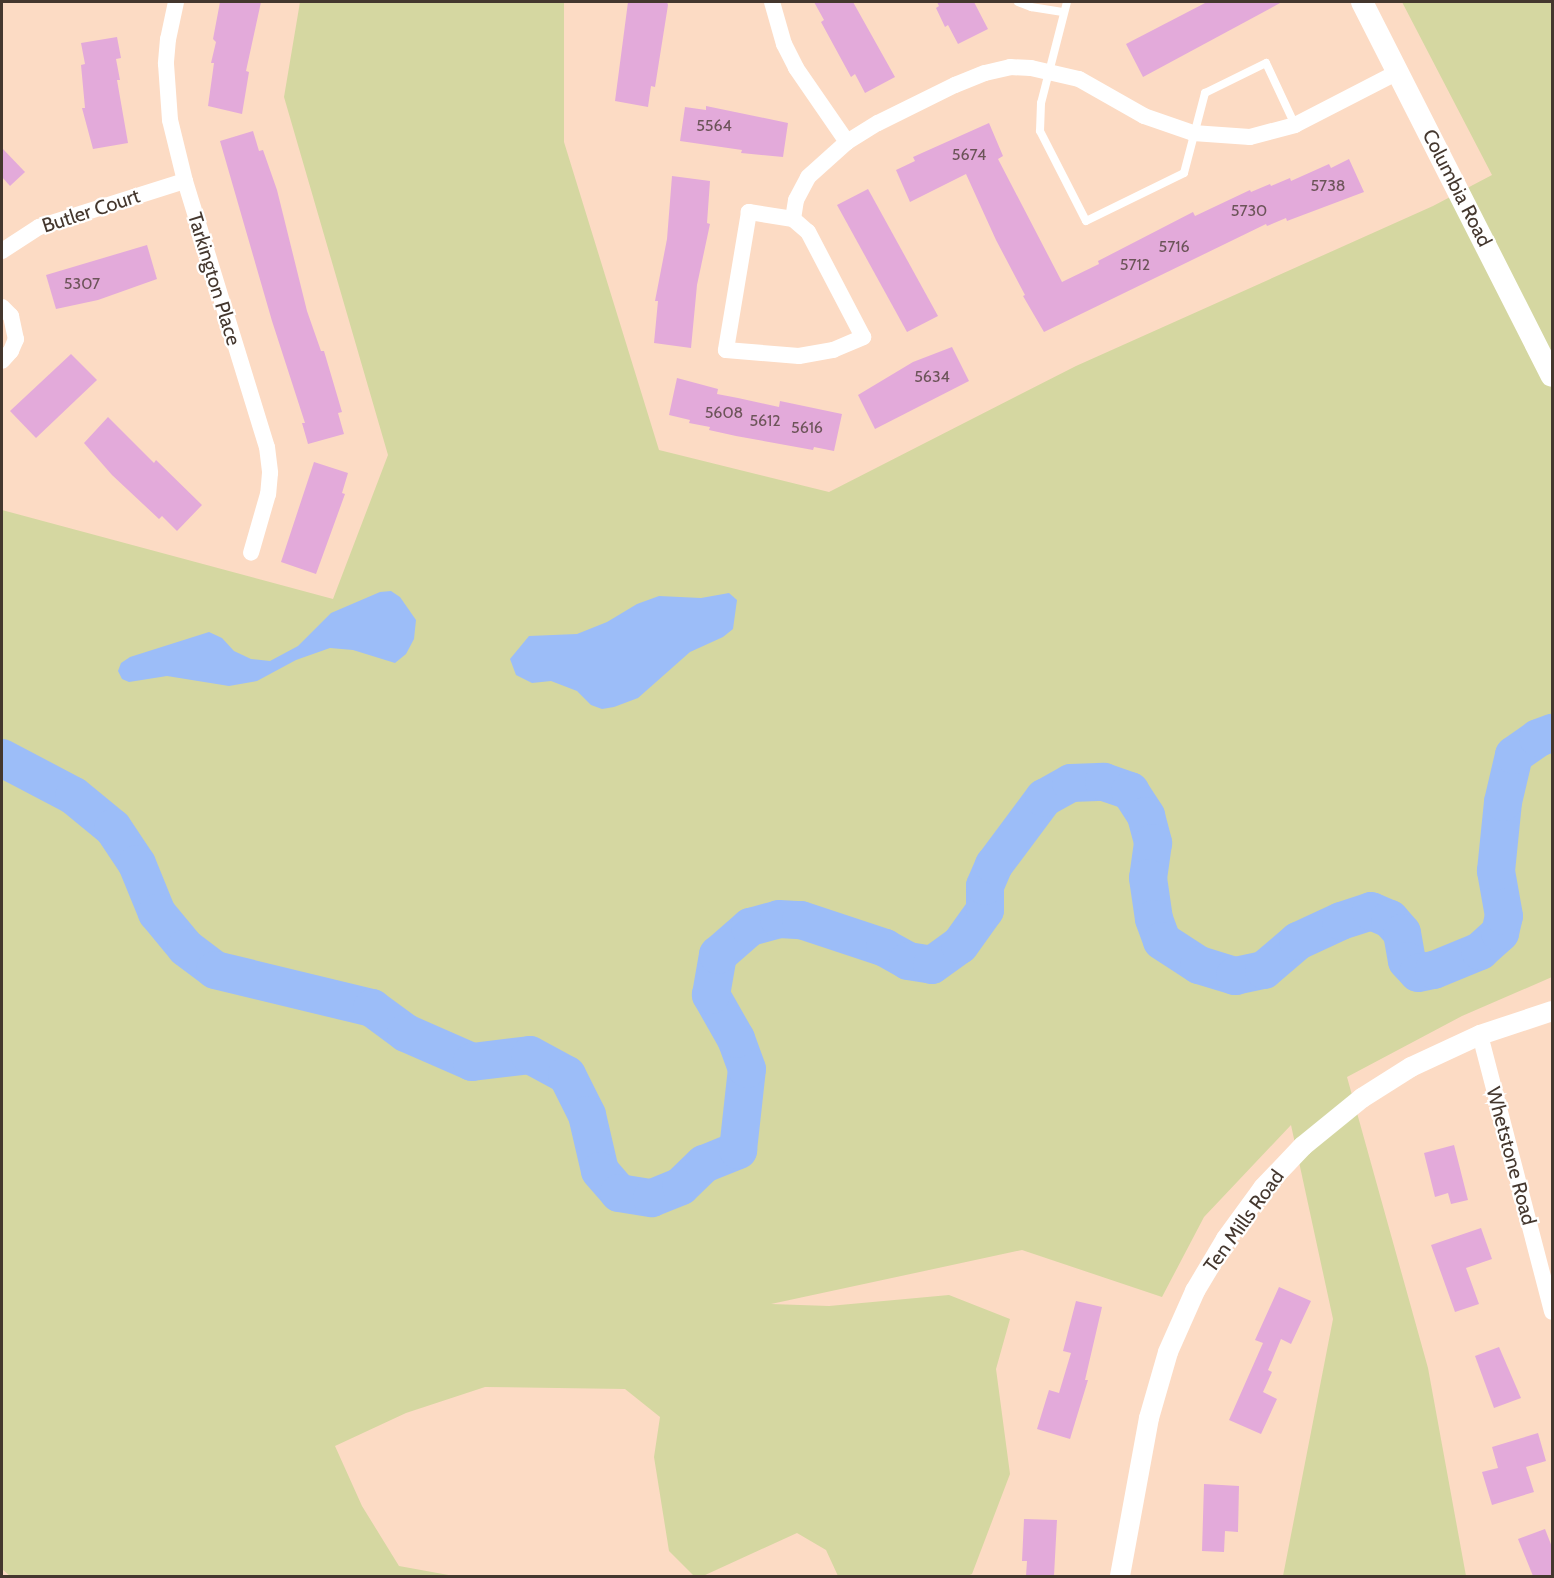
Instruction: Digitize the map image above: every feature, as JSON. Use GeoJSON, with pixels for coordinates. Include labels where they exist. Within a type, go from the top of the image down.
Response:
{"type":"FeatureCollection","features":[{"type":"Feature","properties":{"kind":"main road","name":"Columbia Road"},"geometry":{"type":"LineString","coordinates":[[1362,2],[1552,376]]}},
{"type":"Feature","properties":{"kind":"street","name":"Tarkington Place"},"geometry":{"type":"LineString","coordinates":[[176,2],[168,39],[166,92],[170,120],[185,182],[267,447],[270,472],[268,494],[250,553]]}},
{"type":"Feature","properties":{"kind":"street"},"geometry":{"type":"LineString","coordinates":[[772,2],[784,44],[796,69],[847,142]]}},
{"type":"Feature","properties":{"kind":"street"},"geometry":{"type":"LineString","coordinates":[[793,219],[796,200],[808,177],[847,142],[878,123],[985,73],[1010,67],[1050,72],[1079,79],[1144,116],[1193,133],[1250,137],[1295,125],[1398,72]]}},
{"type":"Feature","properties":{"kind":"street","name":"Butler Court"},"geometry":{"type":"LineString","coordinates":[[2,250],[39,227],[185,182]]}},
{"type":"Feature","properties":{"kind":"street"},"geometry":{"type":"LineString","coordinates":[[749,212],[793,219],[808,232],[863,337],[833,350],[799,356],[726,350],[749,212]]}},
{"type":"Feature","properties":{"kind":"street"},"geometry":{"type":"LineString","coordinates":[[2,307],[11,316],[16,339],[11,351],[2,361]]}},
{"type":"Feature","properties":{"kind":"street","name":"Ten Mills Road"},"geometry":{"type":"LineString","coordinates":[[1120,1576],[1149,1418],[1168,1352],[1195,1291],[1226,1239],[1263,1188],[1303,1146],[1362,1098],[1411,1067],[1480,1035],[1552,1011]]}},
{"type":"Feature","properties":{"kind":"street","name":"Whetstone Road"},"geometry":{"type":"LineString","coordinates":[[1480,1035],[1552,1312]]}},
{"type":"Feature","properties":{"kind":"lane"},"geometry":{"type":"LineString","coordinates":[[1018,2],[1031,7],[1063,12]]}},
{"type":"Feature","properties":{"kind":"lane"},"geometry":{"type":"LineString","coordinates":[[1067,2],[1041,103],[1040,131],[1086,221],[1184,173],[1205,93],[1266,63],[1295,125]]}},
{"type":"Feature","properties":{"kind":"green space"},"geometry":{"type":"Polygon","coordinates":[[[300,2],[564,2],[564,142],[659,450],[829,492],[1076,366],[1433,206],[1492,175],[1402,2],[1552,2],[1552,977],[1462,1016],[1347,1077],[1428,1368],[1466,1576],[1283,1576],[1333,1319],[1291,1125],[1204,1217],[1162,1297],[1022,1250],[771,1304],[829,1306],[949,1295],[1010,1319],[996,1369],[1010,1474],[972,1574],[967,1576],[838,1576],[826,1550],[797,1533],[703,1576],[694,1576],[669,1551],[654,1457],[660,1417],[625,1389],[485,1387],[406,1413],[335,1446],[362,1506],[399,1566],[454,1576],[10,1576],[2,1569],[2,510],[333,599],[388,455],[284,97],[300,2]]]}},
{"type":"Feature","properties":{"kind":"water"},"geometry":{"type":"Polygon","coordinates":[[[391,591],[400,597],[416,620],[414,639],[406,654],[395,663],[353,650],[330,648],[296,660],[257,681],[229,686],[167,676],[129,682],[122,679],[118,671],[121,663],[130,657],[209,632],[222,638],[234,651],[251,659],[270,661],[298,646],[331,613],[380,592],[391,591]]]}},
{"type":"Feature","properties":{"kind":"water"},"geometry":{"type":"Polygon","coordinates":[[[729,593],[737,600],[733,629],[723,637],[690,652],[638,698],[614,707],[602,709],[591,705],[577,691],[551,681],[532,683],[516,675],[510,659],[529,636],[577,634],[607,622],[637,604],[659,596],[701,598],[729,593]]]}},
{"type":"Feature","properties":{"kind":"building"},"geometry":{"type":"Polygon","coordinates":[[[220,2],[261,2],[246,71],[249,72],[242,114],[208,106],[214,63],[211,63],[216,42],[213,39],[220,2]]]}},
{"type":"Feature","properties":{"kind":"building"},"geometry":{"type":"Polygon","coordinates":[[[628,2],[667,2],[668,5],[655,87],[651,86],[648,107],[615,101],[628,2]]]}},
{"type":"Feature","properties":{"kind":"building"},"geometry":{"type":"Polygon","coordinates":[[[814,2],[853,2],[895,77],[865,93],[855,74],[851,77],[821,22],[824,20],[814,2]]]}},
{"type":"Feature","properties":{"kind":"building"},"geometry":{"type":"Polygon","coordinates":[[[937,2],[974,2],[988,29],[958,44],[948,25],[945,27],[936,8],[939,6],[937,2]]]}},
{"type":"Feature","properties":{"kind":"building"},"geometry":{"type":"Polygon","coordinates":[[[1207,2],[1282,2],[1143,77],[1126,44],[1207,2]]]}},
{"type":"Feature","properties":{"kind":"building"},"geometry":{"type":"Polygon","coordinates":[[[117,37],[121,58],[116,59],[120,80],[117,80],[128,143],[93,149],[82,108],[85,108],[81,65],[85,64],[81,43],[117,37]]]}},
{"type":"Feature","properties":{"kind":"building"},"geometry":{"type":"Polygon","coordinates":[[[706,106],[788,123],[783,157],[741,153],[742,150],[680,141],[685,107],[706,110],[706,106]]]}},
{"type":"Feature","properties":{"kind":"building"},"geometry":{"type":"Polygon","coordinates":[[[989,123],[1003,156],[998,159],[1062,282],[1193,212],[1195,216],[1250,190],[1251,192],[1270,184],[1271,186],[1290,178],[1291,181],[1329,164],[1331,168],[1349,159],[1364,192],[1287,221],[1286,218],[1267,226],[1266,224],[1044,332],[1023,296],[1025,295],[996,240],[966,174],[910,202],[896,170],[915,161],[913,157],[989,123]]]}},
{"type":"Feature","properties":{"kind":"building"},"geometry":{"type":"Polygon","coordinates":[[[253,131],[259,151],[263,150],[277,190],[307,311],[321,351],[324,351],[342,412],[338,413],[344,434],[308,444],[302,423],[305,423],[272,321],[220,141],[253,131]]]}},
{"type":"Feature","properties":{"kind":"building"},"geometry":{"type":"Polygon","coordinates":[[[2,148],[25,172],[10,186],[2,177],[2,148]]]}},
{"type":"Feature","properties":{"kind":"building"},"geometry":{"type":"Polygon","coordinates":[[[672,176],[710,181],[707,223],[710,224],[697,285],[691,348],[654,343],[658,301],[655,301],[667,239],[672,176]]]}},
{"type":"Feature","properties":{"kind":"building"},"geometry":{"type":"Polygon","coordinates":[[[868,189],[938,316],[907,332],[837,205],[868,189]]]}},
{"type":"Feature","properties":{"kind":"building"},"geometry":{"type":"Polygon","coordinates":[[[147,245],[157,279],[98,300],[56,309],[46,275],[147,245]]]}},
{"type":"Feature","properties":{"kind":"building"},"geometry":{"type":"Polygon","coordinates":[[[952,347],[969,381],[875,429],[858,395],[913,362],[952,347]]]}},
{"type":"Feature","properties":{"kind":"building"},"geometry":{"type":"Polygon","coordinates":[[[71,354],[97,380],[36,438],[10,411],[71,354]]]}},
{"type":"Feature","properties":{"kind":"building"},"geometry":{"type":"Polygon","coordinates":[[[677,378],[718,389],[717,394],[779,407],[780,401],[842,414],[834,451],[814,447],[813,450],[736,436],[709,430],[710,427],[689,423],[690,420],[669,415],[677,378]]]}},
{"type":"Feature","properties":{"kind":"building"},"geometry":{"type":"Polygon","coordinates":[[[108,417],[154,463],[156,460],[202,505],[177,531],[162,516],[159,519],[112,475],[84,443],[108,417]]]}},
{"type":"Feature","properties":{"kind":"building"},"geometry":{"type":"Polygon","coordinates":[[[314,462],[348,473],[342,493],[345,494],[316,574],[281,562],[314,462]]]}},
{"type":"Feature","properties":{"kind":"building"},"geometry":{"type":"Polygon","coordinates":[[[1454,1145],[1468,1200],[1451,1204],[1448,1193],[1435,1197],[1424,1153],[1454,1145]]]}},
{"type":"Feature","properties":{"kind":"building"},"geometry":{"type":"Polygon","coordinates":[[[1481,1228],[1492,1259],[1466,1268],[1479,1304],[1455,1312],[1431,1245],[1481,1228]]]}},
{"type":"Feature","properties":{"kind":"building"},"geometry":{"type":"Polygon","coordinates":[[[1279,1287],[1311,1301],[1291,1344],[1281,1339],[1268,1370],[1272,1372],[1263,1392],[1277,1399],[1261,1434],[1229,1420],[1263,1343],[1255,1340],[1279,1287]]]}},
{"type":"Feature","properties":{"kind":"building"},"geometry":{"type":"Polygon","coordinates":[[[1076,1301],[1102,1307],[1085,1380],[1088,1380],[1070,1439],[1037,1429],[1049,1390],[1059,1393],[1071,1353],[1063,1351],[1076,1301]]]}},
{"type":"Feature","properties":{"kind":"building"},"geometry":{"type":"Polygon","coordinates":[[[1499,1347],[1521,1398],[1494,1408],[1475,1356],[1499,1347]]]}},
{"type":"Feature","properties":{"kind":"building"},"geometry":{"type":"Polygon","coordinates":[[[1538,1433],[1546,1461],[1526,1467],[1534,1492],[1492,1505],[1482,1472],[1498,1468],[1492,1447],[1538,1433]]]}},
{"type":"Feature","properties":{"kind":"building"},"geometry":{"type":"Polygon","coordinates":[[[1204,1484],[1239,1486],[1238,1532],[1225,1531],[1224,1552],[1202,1551],[1204,1484]]]}},
{"type":"Feature","properties":{"kind":"building"},"geometry":{"type":"Polygon","coordinates":[[[1024,1519],[1057,1520],[1054,1576],[1026,1576],[1027,1561],[1022,1561],[1024,1519]]]}},
{"type":"Feature","properties":{"kind":"building"},"geometry":{"type":"Polygon","coordinates":[[[1545,1529],[1552,1547],[1552,1576],[1533,1576],[1518,1539],[1545,1529]]]}},
{"type":"Feature","properties":{"kind":"waterway"},"geometry":{"type":"LineString","coordinates":[[2,758],[74,796],[113,828],[137,864],[157,913],[186,948],[215,970],[372,1008],[406,1033],[472,1062],[530,1055],[567,1075],[587,1115],[600,1171],[619,1193],[652,1198],[681,1186],[704,1164],[738,1150],[747,1069],[736,1039],[711,995],[718,955],[750,927],[779,919],[801,920],[885,948],[908,961],[932,965],[960,945],[985,910],[985,886],[994,865],[1044,798],[1071,783],[1104,782],[1130,791],[1146,816],[1153,843],[1148,878],[1154,919],[1162,941],[1199,965],[1235,976],[1264,970],[1298,941],[1341,921],[1371,911],[1390,919],[1402,933],[1407,961],[1418,973],[1434,970],[1480,951],[1500,933],[1504,916],[1496,871],[1503,802],[1514,755],[1538,738],[1552,733]]}}]}
